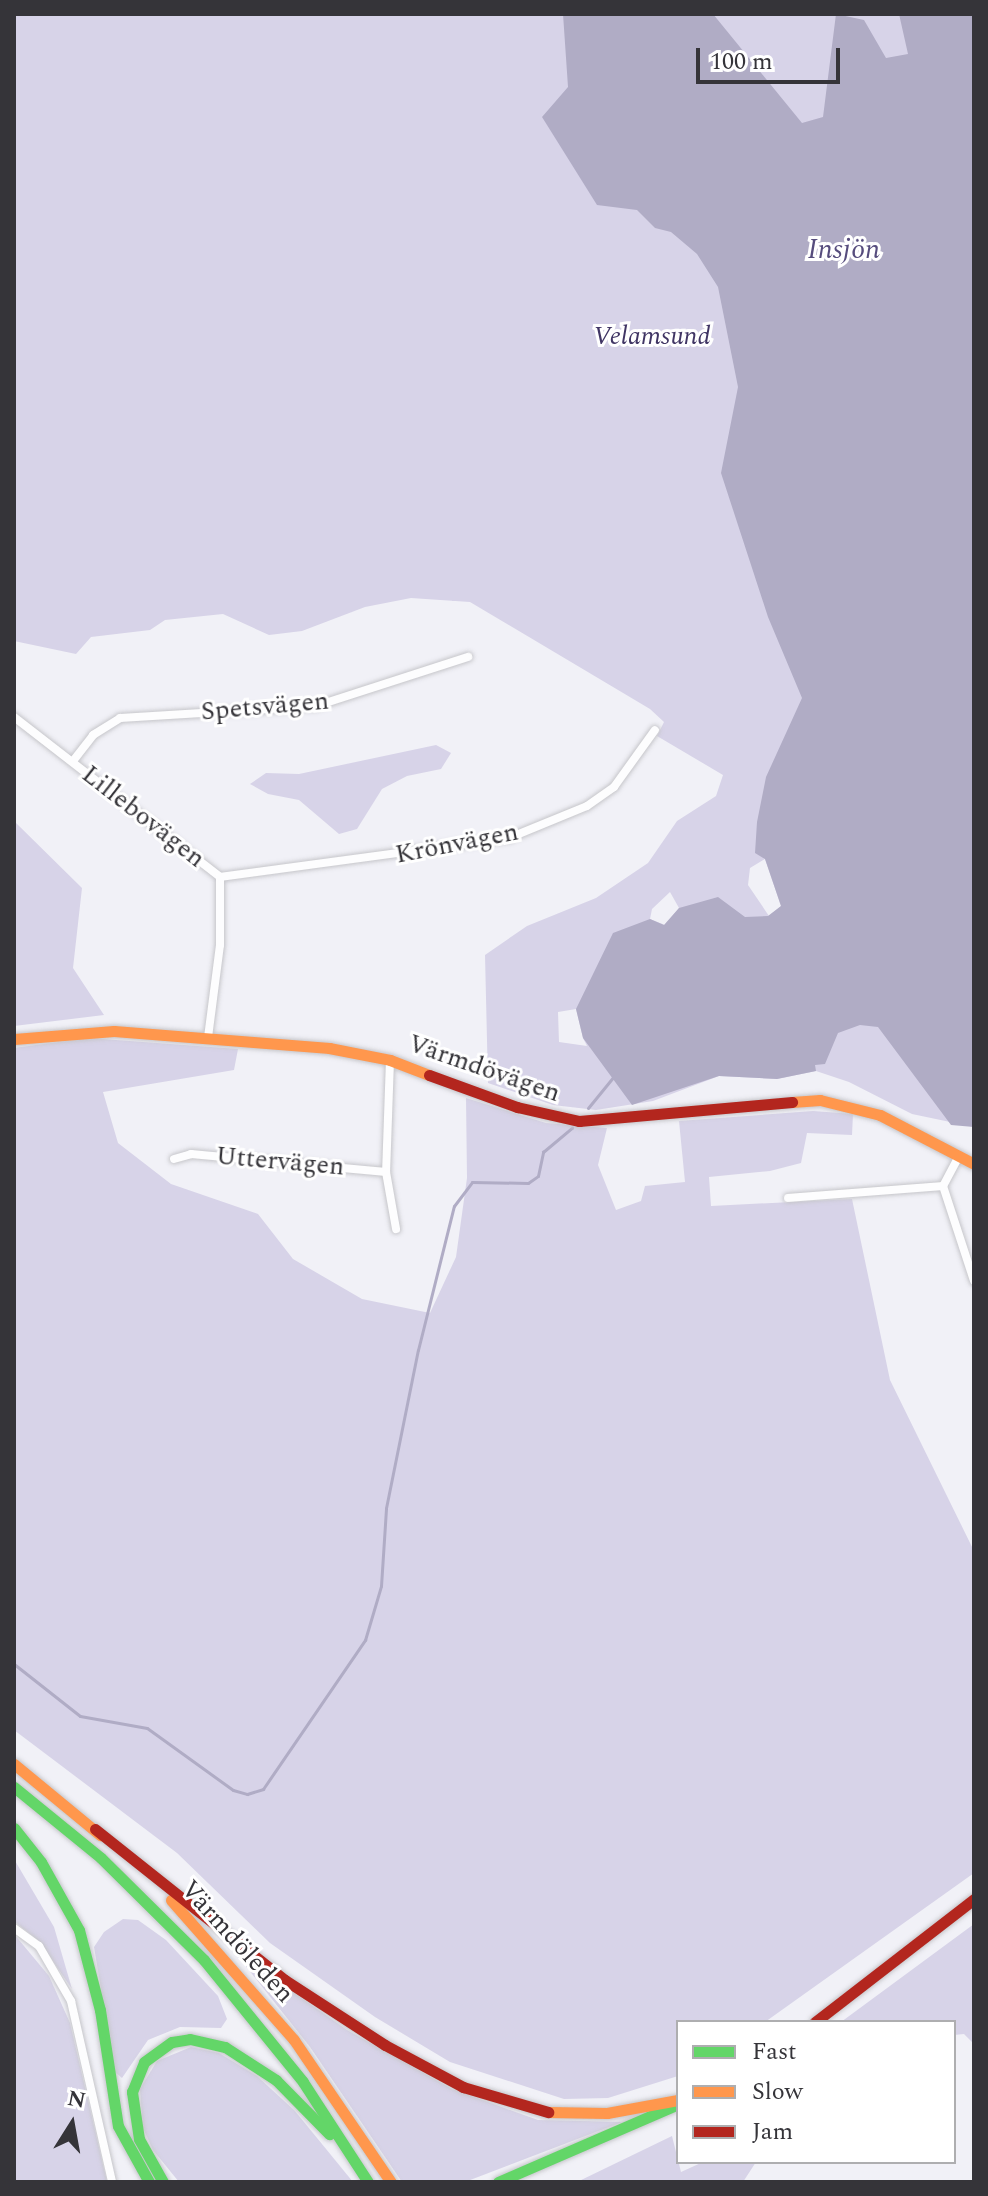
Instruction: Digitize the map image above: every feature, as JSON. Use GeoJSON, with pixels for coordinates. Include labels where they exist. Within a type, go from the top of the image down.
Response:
{"type":"FeatureCollection","features":[{"type":"Feature","properties":{"kind":"main road","name":"Värmdövägen"},"geometry":{"type":"LineString","coordinates":[[14,1039],[88,1030],[329,1048],[390,1060],[517,1107],[579,1121],[799,1099],[840,1102],[903,1125],[974,1164]]}},
{"type":"Feature","properties":{"kind":"main road","name":"Värmdöleden"},"geometry":{"type":"LineString","coordinates":[[14,1764],[149,1877],[246,1981],[335,2095],[391,2182]]}},
{"type":"Feature","properties":{"kind":"main road","name":"Värmdöleden"},"geometry":{"type":"LineString","coordinates":[[14,1787],[101,1858],[204,1960],[303,2082],[368,2182]]}},
{"type":"Feature","properties":{"kind":"main road"},"geometry":{"type":"LineString","coordinates":[[14,1828],[41,1862],[79,1930],[100,2010],[118,2126],[149,2182]]}},
{"type":"Feature","properties":{"kind":"main road"},"geometry":{"type":"LineString","coordinates":[[95,1829],[285,1980],[385,2045],[463,2087],[553,2113],[619,2112],[676,2102]]}},
{"type":"Feature","properties":{"kind":"main road"},"geometry":{"type":"LineString","coordinates":[[818,2020],[974,1899]]}},
{"type":"Feature","properties":{"kind":"main road"},"geometry":{"type":"LineString","coordinates":[[163,2182],[139,2139],[132,2092],[144,2062],[157,2049],[190,2039],[225,2047],[276,2080],[361,2169]]}},
{"type":"Feature","properties":{"kind":"main road"},"geometry":{"type":"LineString","coordinates":[[498,2182],[676,2103]]}},
{"type":"Feature","properties":{"kind":"street","name":"Spetsvägen"},"geometry":{"type":"LineString","coordinates":[[73,761],[93,735],[120,718],[316,706],[468,657]]}},
{"type":"Feature","properties":{"kind":"street","name":"Lillebovägen"},"geometry":{"type":"LineString","coordinates":[[14,717],[220,877],[220,945],[208,1037]]}},
{"type":"Feature","properties":{"kind":"street","name":"Krönvägen"},"geometry":{"type":"LineString","coordinates":[[220,877],[509,838],[587,806],[614,787],[655,730]]}},
{"type":"Feature","properties":{"kind":"street"},"geometry":{"type":"LineString","coordinates":[[390,1060],[386,1172],[396,1229]]}},
{"type":"Feature","properties":{"kind":"street","name":"Uttervägen"},"geometry":{"type":"LineString","coordinates":[[174,1159],[191,1154],[386,1172]]}},
{"type":"Feature","properties":{"kind":"street"},"geometry":{"type":"LineString","coordinates":[[959,1156],[943,1186],[974,1281]]}},
{"type":"Feature","properties":{"kind":"street"},"geometry":{"type":"LineString","coordinates":[[788,1198],[943,1186]]}},
{"type":"Feature","properties":{"kind":"street"},"geometry":{"type":"LineString","coordinates":[[14,1928],[39,1946],[71,2001],[112,2182]]}},
{"type":"Feature","properties":{"kind":"green space","name":"Velamsund"},"geometry":{"type":"Polygon","coordinates":[[[14,14],[974,14],[974,1127],[912,1114],[849,1082],[816,1071],[777,1079],[719,1076],[653,1101],[596,1110],[553,1105],[488,1083],[485,955],[527,926],[596,898],[648,863],[677,821],[716,796],[723,775],[657,736],[664,722],[650,709],[470,602],[411,598],[365,607],[302,631],[269,635],[223,614],[165,620],[150,630],[91,637],[76,654],[14,641],[14,14]],[[765,859],[750,868],[748,885],[769,916],[781,906],[765,859]],[[670,892],[652,909],[650,919],[665,925],[679,908],[670,892]],[[576,1009],[558,1012],[559,1042],[587,1046],[576,1009]]]}},
{"type":"Feature","properties":{"kind":"green space"},"geometry":{"type":"Polygon","coordinates":[[[436,745],[451,753],[441,769],[407,776],[382,789],[357,829],[339,834],[299,800],[268,794],[250,784],[266,773],[299,774],[436,745]]]}},
{"type":"Feature","properties":{"kind":"green space"},"geometry":{"type":"Polygon","coordinates":[[[14,821],[82,888],[73,968],[104,1015],[14,1026],[14,821]]]}},
{"type":"Feature","properties":{"kind":"green space"},"geometry":{"type":"Polygon","coordinates":[[[89,1038],[238,1049],[234,1070],[103,1092],[118,1143],[171,1184],[258,1214],[293,1259],[362,1299],[430,1313],[456,1257],[467,1178],[466,1098],[546,1123],[607,1128],[598,1165],[616,1210],[641,1201],[645,1186],[685,1182],[679,1121],[813,1111],[853,1114],[852,1135],[807,1133],[801,1163],[770,1171],[709,1177],[711,1206],[852,1199],[890,1380],[974,1551],[974,1873],[768,2020],[676,2020],[676,2077],[608,2098],[564,2099],[450,2062],[375,2017],[270,1943],[177,1853],[14,1730],[14,1048],[89,1038]]]}},
{"type":"Feature","properties":{"kind":"green space"},"geometry":{"type":"Polygon","coordinates":[[[14,1859],[54,1927],[72,1989],[40,1942],[14,1921],[14,1859]]]}},
{"type":"Feature","properties":{"kind":"green space"},"geometry":{"type":"Polygon","coordinates":[[[123,1919],[138,1920],[166,1940],[218,1996],[227,2019],[221,2028],[180,2027],[148,2040],[122,2078],[115,2072],[94,1947],[104,1932],[123,1919]]]}},
{"type":"Feature","properties":{"kind":"green space"},"geometry":{"type":"Polygon","coordinates":[[[974,1924],[974,2044],[964,2034],[956,2035],[956,2020],[844,2020],[974,1924]]]}},
{"type":"Feature","properties":{"kind":"green space"},"geometry":{"type":"Polygon","coordinates":[[[14,1934],[49,1976],[70,2023],[107,2182],[14,2182],[14,1934]]]}},
{"type":"Feature","properties":{"kind":"green space"},"geometry":{"type":"Polygon","coordinates":[[[233,1950],[347,2030],[452,2089],[538,2120],[622,2122],[465,2182],[402,2182],[310,2047],[233,1950]]]}},
{"type":"Feature","properties":{"kind":"green space"},"geometry":{"type":"Polygon","coordinates":[[[191,2047],[219,2053],[257,2076],[295,2111],[353,2182],[179,2182],[153,2150],[143,2128],[140,2089],[157,2061],[191,2047]]]}},
{"type":"Feature","properties":{"kind":"green space"},"geometry":{"type":"Polygon","coordinates":[[[672,2136],[676,2164],[679,2164],[681,2172],[699,2164],[755,2164],[743,2182],[577,2182],[672,2136]]]}},
{"type":"Feature","properties":{"kind":"water","name":"Insjön"},"geometry":{"type":"Polygon","coordinates":[[[563,14],[713,14],[802,123],[823,117],[836,14],[864,20],[886,58],[908,54],[899,14],[974,14],[974,1127],[951,1125],[878,1027],[860,1025],[838,1033],[825,1064],[815,1065],[816,1071],[777,1079],[719,1076],[632,1105],[583,1038],[576,1009],[613,933],[650,919],[664,925],[679,908],[718,897],[745,917],[768,916],[781,906],[765,859],[755,853],[757,822],[766,777],[802,698],[768,617],[721,473],[738,387],[718,287],[697,254],[671,232],[655,228],[637,210],[597,205],[542,117],[568,87],[563,14]]]}},
{"type":"Feature","properties":{"kind":"waterway"},"geometry":{"type":"LineString","coordinates":[[588,1108],[614,1076]]}},
{"type":"Feature","properties":{"kind":"waterway"},"geometry":{"type":"LineString","coordinates":[[14,1664],[80,1716],[147,1728],[233,1790],[247,1794],[263,1789],[365,1640],[381,1586],[386,1508],[418,1350],[454,1206],[472,1182],[528,1183],[538,1176],[543,1152],[572,1128]]}},
{"type":"Feature","properties":{"kind":"traffic: fast"},"geometry":{"type":"LineString","coordinates":[[14,1787],[101,1858],[204,1960],[303,2082],[368,2182]]}},
{"type":"Feature","properties":{"kind":"traffic: fast"},"geometry":{"type":"LineString","coordinates":[[14,1828],[41,1862],[79,1930],[100,2010],[118,2126],[149,2182]]}},
{"type":"Feature","properties":{"kind":"traffic: fast"},"geometry":{"type":"LineString","coordinates":[[163,2182],[139,2139],[132,2092],[144,2062],[172,2042],[190,2039],[225,2047],[276,2080],[329,2134]]}},
{"type":"Feature","properties":{"kind":"traffic: fast"},"geometry":{"type":"LineString","coordinates":[[498,2182],[676,2105]]}},
{"type":"Feature","properties":{"kind":"traffic: slow"},"geometry":{"type":"LineString","coordinates":[[14,1039],[114,1031],[329,1048],[390,1060],[429,1075]]}},
{"type":"Feature","properties":{"kind":"traffic: slow"},"geometry":{"type":"LineString","coordinates":[[792,1102],[820,1100],[880,1115],[974,1164]]}},
{"type":"Feature","properties":{"kind":"traffic: slow"},"geometry":{"type":"LineString","coordinates":[[14,1764],[100,1835]]}},
{"type":"Feature","properties":{"kind":"traffic: slow"},"geometry":{"type":"LineString","coordinates":[[171,1900],[294,2040],[391,2182]]}},
{"type":"Feature","properties":{"kind":"traffic: slow"},"geometry":{"type":"LineString","coordinates":[[548,2112],[607,2113],[676,2100]]}},
{"type":"Feature","properties":{"kind":"traffic: jam"},"geometry":{"type":"LineString","coordinates":[[429,1075],[517,1107],[579,1121],[792,1102]]}},
{"type":"Feature","properties":{"kind":"traffic: jam"},"geometry":{"type":"LineString","coordinates":[[95,1829],[285,1980],[385,2045],[463,2087],[548,2112]]}},
{"type":"Feature","properties":{"kind":"traffic: jam"},"geometry":{"type":"LineString","coordinates":[[818,2020],[974,1899]]}}]}
